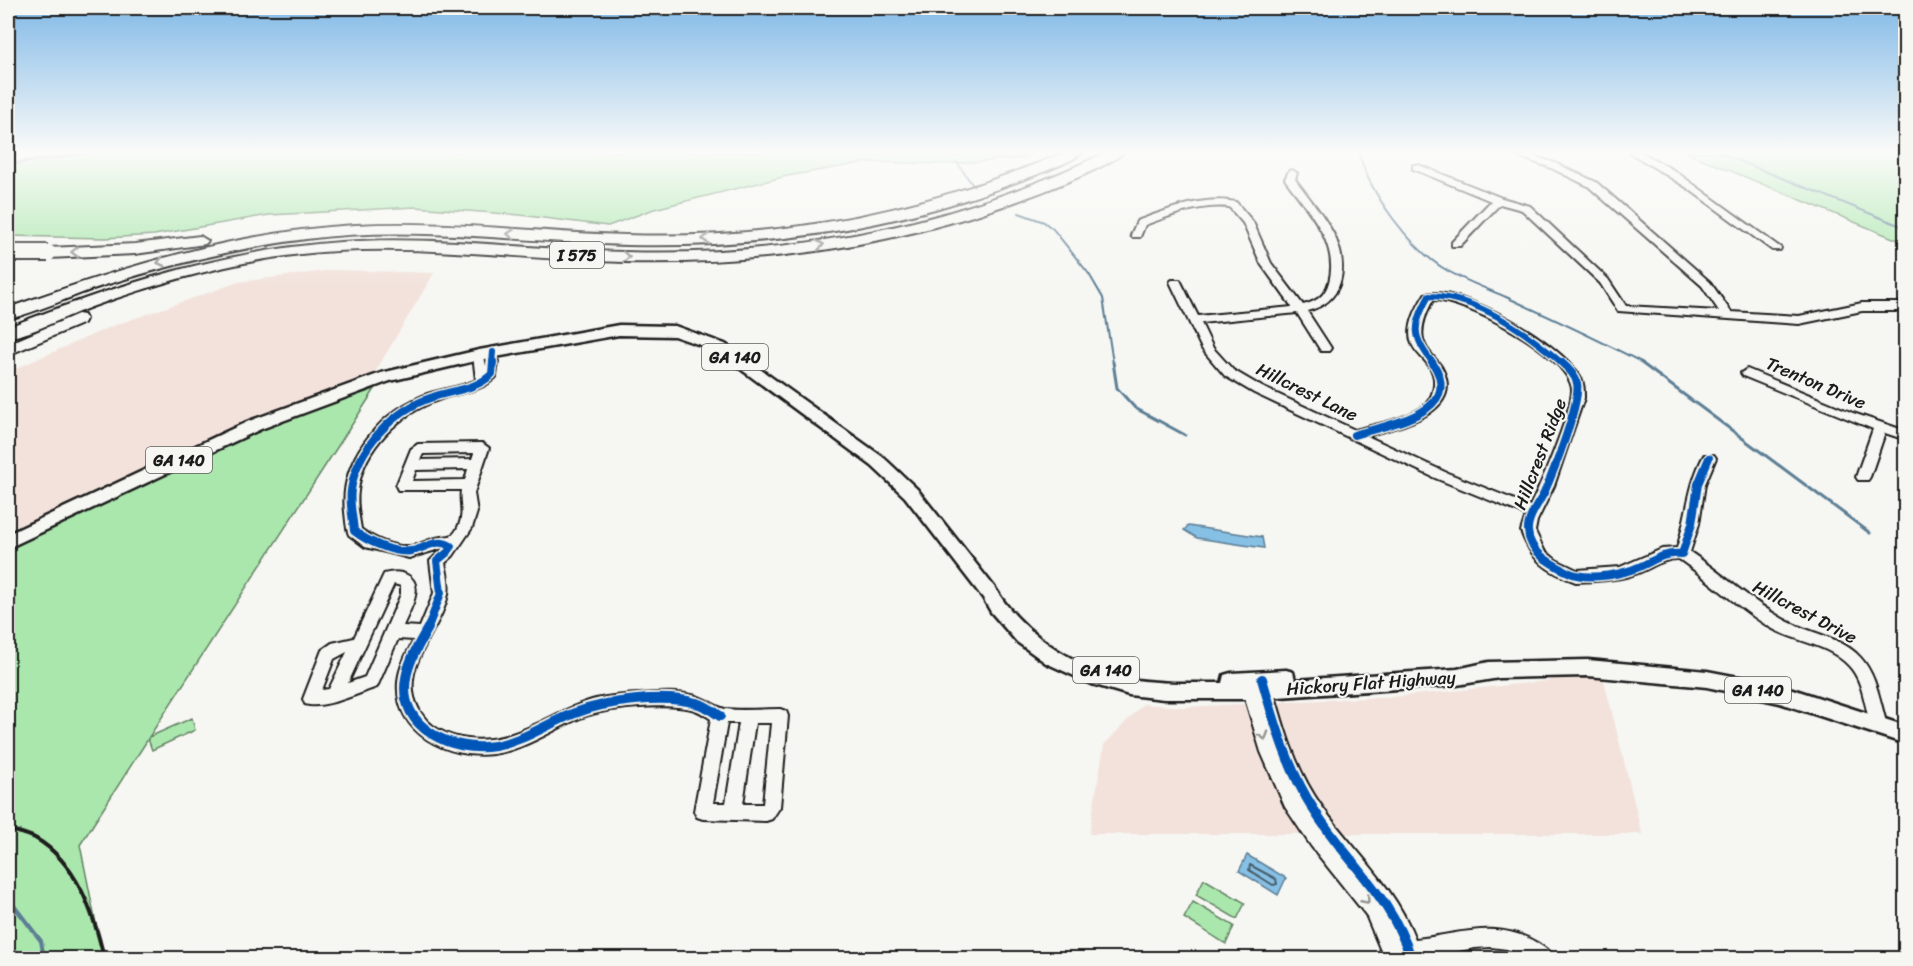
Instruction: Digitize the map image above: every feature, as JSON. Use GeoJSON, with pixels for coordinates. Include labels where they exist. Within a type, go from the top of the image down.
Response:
{"type":"FeatureCollection","features":[{"type":"Feature","properties":{"kind":"highway","name":"I 575"},"geometry":{"type":"LineString","coordinates":[[8,314],[139,268],[232,245],[301,234],[355,230],[447,230],[663,240],[740,238],[874,219],[958,197]]}},
{"type":"Feature","properties":{"kind":"highway","name":"I 575"},"geometry":{"type":"LineString","coordinates":[[38,328],[157,289],[270,261],[314,255],[366,252],[555,254],[647,258],[722,256],[815,246],[876,236],[934,223],[1013,197]]}},
{"type":"Feature","properties":{"kind":"highway"},"geometry":{"type":"LineString","coordinates":[[8,253],[153,248],[277,229],[329,225],[379,224],[447,230]]}},
{"type":"Feature","properties":{"kind":"highway"},"geometry":{"type":"LineString","coordinates":[[8,333],[38,328]]}},
{"type":"Feature","properties":{"kind":"highway"},"geometry":{"type":"LineString","coordinates":[[8,350],[38,328]]}},
{"type":"Feature","properties":{"kind":"main road","name":"Hickory Flat Highway"},"geometry":{"type":"LineString","coordinates":[[8,541],[231,436],[298,408],[354,389],[486,357],[643,330],[685,334],[720,347],[869,455],[911,493],[989,593],[1005,603],[1045,639],[1072,656],[1098,668],[1125,675],[1161,680],[1256,685],[1417,671],[1588,668],[1707,679],[1780,694],[1905,735]]}},
{"type":"Feature","properties":{"kind":"street"},"geometry":{"type":"LineString","coordinates":[[1197,320],[1300,309],[1320,303],[1333,287],[1337,267],[1335,249],[1328,232],[1303,197]]}},
{"type":"Feature","properties":{"kind":"street"},"geometry":{"type":"LineString","coordinates":[[1490,197],[1526,208],[1604,281],[1622,309],[1799,320],[1863,307],[1905,307]]}},
{"type":"Feature","properties":{"kind":"street"},"geometry":{"type":"LineString","coordinates":[[1607,197],[1706,284],[1728,316]]}},
{"type":"Feature","properties":{"kind":"street"},"geometry":{"type":"LineString","coordinates":[[1704,197],[1776,248]]}},
{"type":"Feature","properties":{"kind":"street"},"geometry":{"type":"LineString","coordinates":[[1456,244],[1497,200]]}},
{"type":"Feature","properties":{"kind":"street"},"geometry":{"type":"LineString","coordinates":[[1136,235],[1141,223],[1160,216],[1216,203],[1232,204],[1248,222],[1266,264],[1300,309],[1325,348]]}},
{"type":"Feature","properties":{"kind":"street","name":"Hillcrest Lane"},"geometry":{"type":"LineString","coordinates":[[1176,282],[1197,320],[1209,349],[1229,373],[1258,390],[1440,475],[1534,513]]}},
{"type":"Feature","properties":{"kind":"street","name":"Hillcrest Ridge"},"geometry":{"type":"LineString","coordinates":[[1354,435],[1424,412],[1437,400],[1440,392],[1439,376],[1434,364],[1420,348],[1416,329],[1429,296],[1439,294],[1458,299],[1530,336],[1568,368],[1578,385],[1578,398],[1548,486],[1534,513],[1528,531],[1539,554],[1551,564],[1576,576],[1620,573],[1644,565],[1667,553],[1682,554]]}},
{"type":"Feature","properties":{"kind":"street"},"geometry":{"type":"LineString","coordinates":[[437,561],[370,543],[354,531],[351,491],[355,471],[368,449],[406,410],[432,397],[474,387],[492,374],[486,357]]}},
{"type":"Feature","properties":{"kind":"street","name":"Trenton Drive"},"geometry":{"type":"LineString","coordinates":[[1747,374],[1905,436]]}},
{"type":"Feature","properties":{"kind":"street"},"geometry":{"type":"LineString","coordinates":[[1863,477],[1880,428]]}},
{"type":"Feature","properties":{"kind":"street"},"geometry":{"type":"LineString","coordinates":[[409,552],[438,542],[449,544],[457,540],[465,528],[470,512],[467,493],[482,448],[418,450],[403,486],[469,485]]}},
{"type":"Feature","properties":{"kind":"street"},"geometry":{"type":"LineString","coordinates":[[1682,554],[1692,525],[1698,484],[1709,458]]}},
{"type":"Feature","properties":{"kind":"street"},"geometry":{"type":"LineString","coordinates":[[437,561],[448,552],[451,546],[449,544]]}},
{"type":"Feature","properties":{"kind":"street","name":"Hillcrest Drive"},"geometry":{"type":"LineString","coordinates":[[1682,554],[1702,566],[1754,609],[1793,631],[1838,649],[1854,660],[1865,674],[1878,726]]}},
{"type":"Feature","properties":{"kind":"street"},"geometry":{"type":"LineString","coordinates":[[437,561],[441,594],[407,672],[406,690],[408,707],[420,727],[437,740],[483,749],[510,744],[591,707],[611,703],[693,702],[708,707],[720,716],[780,716],[771,807],[766,813],[703,811],[720,716]]}},
{"type":"Feature","properties":{"kind":"street"},"geometry":{"type":"LineString","coordinates":[[334,695],[359,643],[389,578],[401,578],[409,584],[408,594],[371,682],[334,695],[311,699],[328,655],[337,648],[359,643]]}},
{"type":"Feature","properties":{"kind":"street"},"geometry":{"type":"LineString","coordinates":[[393,632],[424,634]]}},
{"type":"Feature","properties":{"kind":"street"},"geometry":{"type":"LineString","coordinates":[[1256,685],[1269,752],[1291,801],[1317,840],[1373,909],[1401,954],[1485,937],[1506,938],[1528,946],[1544,958]]}},
{"type":"Feature","properties":{"kind":"street"},"geometry":{"type":"LineString","coordinates":[[733,812],[748,716]]}},
{"type":"Feature","properties":{"kind":"shaded area"},"geometry":{"type":"Polygon","coordinates":[[[333,270],[434,273],[371,379],[329,390],[212,437],[76,504],[8,533],[8,372],[110,327],[239,282],[333,270]]]}},
{"type":"Feature","properties":{"kind":"shaded area"},"geometry":{"type":"Polygon","coordinates":[[[1602,672],[1642,834],[1089,834],[1104,745],[1143,704],[1183,707],[1404,696],[1547,681],[1570,675],[1602,672]]]}},
{"type":"Feature","properties":{"kind":"green space"},"geometry":{"type":"Polygon","coordinates":[[[8,197],[702,197],[654,209],[608,226],[520,215],[415,207],[269,215],[154,235],[105,238],[8,236],[8,197]]]}},
{"type":"Feature","properties":{"kind":"green space"},"geometry":{"type":"Polygon","coordinates":[[[1794,197],[1905,197],[1905,243],[1794,197]]]}},
{"type":"Feature","properties":{"kind":"green space"},"geometry":{"type":"Polygon","coordinates":[[[375,389],[149,737],[192,718],[195,730],[152,750],[148,739],[80,845],[103,958],[8,958],[8,547],[276,423],[375,389]]]}},
{"type":"Feature","properties":{"kind":"green space"},"geometry":{"type":"Polygon","coordinates":[[[1204,879],[1245,903],[1237,919],[1196,895],[1204,879]]]}},
{"type":"Feature","properties":{"kind":"green space"},"geometry":{"type":"Polygon","coordinates":[[[1193,902],[1234,926],[1226,944],[1184,918],[1193,902]]]}},
{"type":"Feature","properties":{"kind":"water"},"geometry":{"type":"Polygon","coordinates":[[[1188,526],[1262,537],[1264,548],[1197,538],[1184,530],[1188,526]]]}},
{"type":"Feature","properties":{"kind":"water"},"geometry":{"type":"Polygon","coordinates":[[[1247,855],[1286,878],[1278,895],[1239,871],[1247,855]]]}},
{"type":"Feature","properties":{"kind":"waterway"},"geometry":{"type":"LineString","coordinates":[[1379,197],[1406,235],[1420,250],[1448,271],[1643,363]]}},
{"type":"Feature","properties":{"kind":"waterway"},"geometry":{"type":"LineString","coordinates":[[1829,197],[1906,228]]}},
{"type":"Feature","properties":{"kind":"waterway"},"geometry":{"type":"LineString","coordinates":[[1019,213],[1044,222],[1053,229],[1089,274],[1103,298],[1113,363]]}},
{"type":"Feature","properties":{"kind":"waterway"},"geometry":{"type":"LineString","coordinates":[[1113,362],[1117,388],[1135,408],[1185,435]]}},
{"type":"Feature","properties":{"kind":"waterway"},"geometry":{"type":"LineString","coordinates":[[1640,362],[1870,533]]}},
{"type":"Feature","properties":{"kind":"waterway"},"geometry":{"type":"LineString","coordinates":[[8,898],[41,941],[44,958]]}},
{"type":"Feature","properties":{"kind":"railway"},"geometry":{"type":"LineString","coordinates":[[8,221],[14,253],[8,308]]}},
{"type":"Feature","properties":{"kind":"railway"},"geometry":{"type":"LineString","coordinates":[[8,829],[35,838],[50,848],[73,875],[89,907],[104,958]]}},
{"type":"Feature","properties":{"kind":"cycle path"},"geometry":{"type":"LineString","coordinates":[[1354,435],[1418,414],[1431,407],[1435,401],[1440,389],[1439,375],[1420,347],[1416,335],[1421,311],[1429,296],[1444,296],[1463,302],[1507,323],[1548,351],[1574,376],[1578,398],[1547,486],[1530,521],[1528,531],[1539,554],[1551,564],[1576,576],[1620,573],[1632,570],[1667,553],[1682,554],[1692,524],[1698,484],[1709,458]]}},
{"type":"Feature","properties":{"kind":"cycle path"},"geometry":{"type":"LineString","coordinates":[[493,352],[492,374],[487,379],[475,386],[427,399],[411,407],[383,429],[362,457],[351,489],[354,531],[370,543],[409,552],[439,542],[451,546],[448,552],[437,561],[441,593],[406,679],[405,694],[414,716],[422,728],[440,739],[475,747],[510,743],[591,707],[613,703],[687,701],[702,705],[720,716]]}},
{"type":"Feature","properties":{"kind":"cycle path"},"geometry":{"type":"LineString","coordinates":[[1262,679],[1283,747],[1305,795],[1327,829],[1369,880],[1394,916],[1411,958]]}}]}
